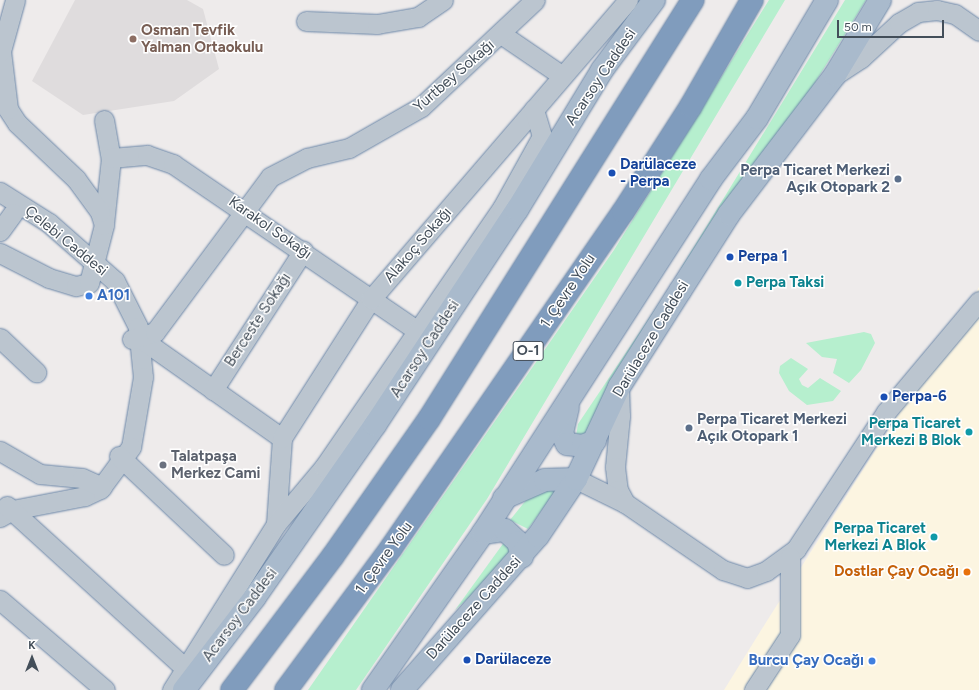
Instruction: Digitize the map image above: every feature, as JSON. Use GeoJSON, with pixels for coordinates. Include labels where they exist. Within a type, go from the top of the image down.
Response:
{"type":"FeatureCollection","features":[{"type":"Feature","properties":{"kind":"highway"},"geometry":{"type":"LineString","coordinates":[[232,690],[333,556],[429,419],[693,0]]}},
{"type":"Feature","properties":{"kind":"highway","name":"1. Çevre Yolu"},"geometry":{"type":"LineString","coordinates":[[286,690],[392,548],[623,212],[687,112],[752,0]]}},
{"type":"Feature","properties":{"kind":"main road","name":"Acarsoy Caddesi"},"geometry":{"type":"LineString","coordinates":[[184,690],[255,597],[375,425],[517,210],[602,70],[654,0]]}},
{"type":"Feature","properties":{"kind":"main road","name":"Acarsoy Caddesi"},"geometry":{"type":"LineString","coordinates":[[196,690],[355,471],[517,230],[572,133],[664,0]]}},
{"type":"Feature","properties":{"kind":"main road","name":"Darülaceze Caddesi"},"geometry":{"type":"LineString","coordinates":[[373,690],[483,533],[504,498],[711,180],[757,118],[827,0]]}},
{"type":"Feature","properties":{"kind":"main road","name":"Darülaceze Caddesi"},"geometry":{"type":"LineString","coordinates":[[402,690],[522,556],[576,479],[619,387],[729,214],[835,75],[876,4]]}},
{"type":"Feature","properties":{"kind":"main road"},"geometry":{"type":"LineString","coordinates":[[573,393],[562,427],[564,439],[577,445],[595,441]]}},
{"type":"Feature","properties":{"kind":"main road"},"geometry":{"type":"LineString","coordinates":[[504,498],[545,480],[576,479]]}},
{"type":"Feature","properties":{"kind":"main road"},"geometry":{"type":"LineString","coordinates":[[483,533],[505,530],[518,542],[522,556]]}},
{"type":"Feature","properties":{"kind":"street"},"geometry":{"type":"LineString","coordinates":[[15,0],[0,51],[8,109],[17,123],[76,179],[100,212],[104,225]]}},
{"type":"Feature","properties":{"kind":"street"},"geometry":{"type":"LineString","coordinates":[[306,21],[378,24],[418,17],[443,0]]}},
{"type":"Feature","properties":{"kind":"street","name":"Yurtbey Sokağı"},"geometry":{"type":"LineString","coordinates":[[136,339],[155,332],[243,209],[270,177],[307,158],[349,148],[421,107],[535,0]]}},
{"type":"Feature","properties":{"kind":"street","name":"Alakoç Sokağı"},"geometry":{"type":"LineString","coordinates":[[276,524],[282,438],[371,299],[534,109],[561,75],[628,0]]}},
{"type":"Feature","properties":{"kind":"street"},"geometry":{"type":"LineString","coordinates":[[835,75],[861,58],[899,23],[918,12],[936,10],[955,14],[979,31]]}},
{"type":"Feature","properties":{"kind":"street"},"geometry":{"type":"LineString","coordinates":[[500,34],[561,75]]}},
{"type":"Feature","properties":{"kind":"street"},"geometry":{"type":"LineString","coordinates":[[172,690],[184,667],[276,524],[324,467],[502,208],[542,136],[534,109]]}},
{"type":"Feature","properties":{"kind":"street"},"geometry":{"type":"LineString","coordinates":[[0,253],[49,278],[76,286],[89,283],[104,225],[111,158],[104,120]]}},
{"type":"Feature","properties":{"kind":"street","name":"Karakol Sokağı"},"geometry":{"type":"LineString","coordinates":[[111,158],[147,155],[173,164],[243,209],[418,331]]}},
{"type":"Feature","properties":{"kind":"street","name":"Çelebi Caddesi"},"geometry":{"type":"LineString","coordinates":[[0,192],[49,224],[93,265],[123,313],[136,339],[144,377],[132,447],[100,484],[85,496],[5,511]]}},
{"type":"Feature","properties":{"kind":"street"},"geometry":{"type":"LineString","coordinates":[[0,231],[6,209]]}},
{"type":"Feature","properties":{"kind":"street","name":"Çelebi Caddesi"},"geometry":{"type":"LineString","coordinates":[[6,209],[93,265]]}},
{"type":"Feature","properties":{"kind":"street","name":"Berceste Sokağı"},"geometry":{"type":"LineString","coordinates":[[214,390],[303,251]]}},
{"type":"Feature","properties":{"kind":"street"},"geometry":{"type":"LineString","coordinates":[[576,479],[626,503],[736,576],[757,575],[790,557],[886,412],[979,302]]}},
{"type":"Feature","properties":{"kind":"street"},"geometry":{"type":"LineString","coordinates":[[0,338],[36,372]]}},
{"type":"Feature","properties":{"kind":"street"},"geometry":{"type":"LineString","coordinates":[[136,339],[214,390],[282,438]]}},
{"type":"Feature","properties":{"kind":"street"},"geometry":{"type":"LineString","coordinates":[[619,387],[620,416],[615,467],[618,490],[626,503]]}},
{"type":"Feature","properties":{"kind":"street"},"geometry":{"type":"LineString","coordinates":[[0,451],[40,474],[100,484]]}},
{"type":"Feature","properties":{"kind":"street"},"geometry":{"type":"LineString","coordinates":[[121,459],[224,555]]}},
{"type":"Feature","properties":{"kind":"street"},"geometry":{"type":"LineString","coordinates":[[5,511],[184,667]]}},
{"type":"Feature","properties":{"kind":"street"},"geometry":{"type":"LineString","coordinates":[[754,690],[790,635],[790,557]]}},
{"type":"Feature","properties":{"kind":"street"},"geometry":{"type":"LineString","coordinates":[[0,600],[105,690]]}},
{"type":"Feature","properties":{"kind":"shaded area","name":"Osman Tevfik Yalman Ortaokulu"},"geometry":{"type":"Polygon","coordinates":[[[75,0],[187,0],[203,9],[219,69],[174,101],[83,115],[32,81],[75,0]]]}},
{"type":"Feature","properties":{"kind":"shaded area"},"geometry":{"type":"Polygon","coordinates":[[[979,287],[979,690],[724,690],[765,624],[979,287]]]}},
{"type":"Feature","properties":{"kind":"green space"},"geometry":{"type":"Polygon","coordinates":[[[769,0],[785,0],[487,499],[356,690],[308,690],[614,250],[769,0]]]}},
{"type":"Feature","properties":{"kind":"green space"},"geometry":{"type":"Polygon","coordinates":[[[845,0],[866,0],[805,99],[754,163],[685,271],[681,268],[845,0]]]}},
{"type":"Feature","properties":{"kind":"green space"},"geometry":{"type":"Polygon","coordinates":[[[672,284],[587,436],[576,436],[578,424],[672,284]]]}},
{"type":"Feature","properties":{"kind":"green space"},"geometry":{"type":"Polygon","coordinates":[[[864,332],[871,334],[875,343],[861,370],[849,383],[833,373],[837,359],[822,357],[806,343],[864,332]]]}},
{"type":"Feature","properties":{"kind":"green space"},"geometry":{"type":"Polygon","coordinates":[[[791,358],[808,369],[799,379],[802,385],[808,388],[820,378],[841,391],[833,401],[807,405],[789,391],[779,373],[780,366],[791,358]]]}},
{"type":"Feature","properties":{"kind":"green space"},"geometry":{"type":"Polygon","coordinates":[[[560,485],[528,529],[510,520],[527,499],[560,485]]]}},
{"type":"Feature","properties":{"kind":"green space"},"geometry":{"type":"Polygon","coordinates":[[[505,541],[513,548],[481,587],[455,610],[505,541]]]}},
{"type":"Feature","properties":{"kind":"place","name":"Osman Tevfik Yalman Ortaokulu"},"geometry":{"type":"Point","coordinates":[133,39]}},
{"type":"Feature","properties":{"kind":"place","name":"Darülaceze - Perpa"},"geometry":{"type":"Point","coordinates":[612,173]}},
{"type":"Feature","properties":{"kind":"place","name":"Perpa Ticaret Merkezi Açık Otopark 2"},"geometry":{"type":"Point","coordinates":[898,179]}},
{"type":"Feature","properties":{"kind":"place","name":"Perpa 1"},"geometry":{"type":"Point","coordinates":[730,257]}},
{"type":"Feature","properties":{"kind":"place","name":"Perpa Taksi"},"geometry":{"type":"Point","coordinates":[738,283]}},
{"type":"Feature","properties":{"kind":"place","name":"A101"},"geometry":{"type":"Point","coordinates":[89,296]}},
{"type":"Feature","properties":{"kind":"place","name":"Perpa-6"},"geometry":{"type":"Point","coordinates":[884,397]}},
{"type":"Feature","properties":{"kind":"place","name":"Perpa Ticaret Merkezi Açık Otopark 1"},"geometry":{"type":"Point","coordinates":[689,428]}},
{"type":"Feature","properties":{"kind":"place","name":"Perpa Ticaret Merkezi B Blok"},"geometry":{"type":"Point","coordinates":[969,432]}},
{"type":"Feature","properties":{"kind":"place","name":"Talatpaşa Merkez Cami"},"geometry":{"type":"Point","coordinates":[163,465]}},
{"type":"Feature","properties":{"kind":"place","name":"Perpa Ticaret Merkezi A Blok"},"geometry":{"type":"Point","coordinates":[934,537]}},
{"type":"Feature","properties":{"kind":"place","name":"Dostlar Çay Ocağı"},"geometry":{"type":"Point","coordinates":[967,572]}},
{"type":"Feature","properties":{"kind":"place","name":"Darülaceze"},"geometry":{"type":"Point","coordinates":[467,660]}},
{"type":"Feature","properties":{"kind":"place","name":"Burcu Çay Ocağı"},"geometry":{"type":"Point","coordinates":[872,661]}}]}
